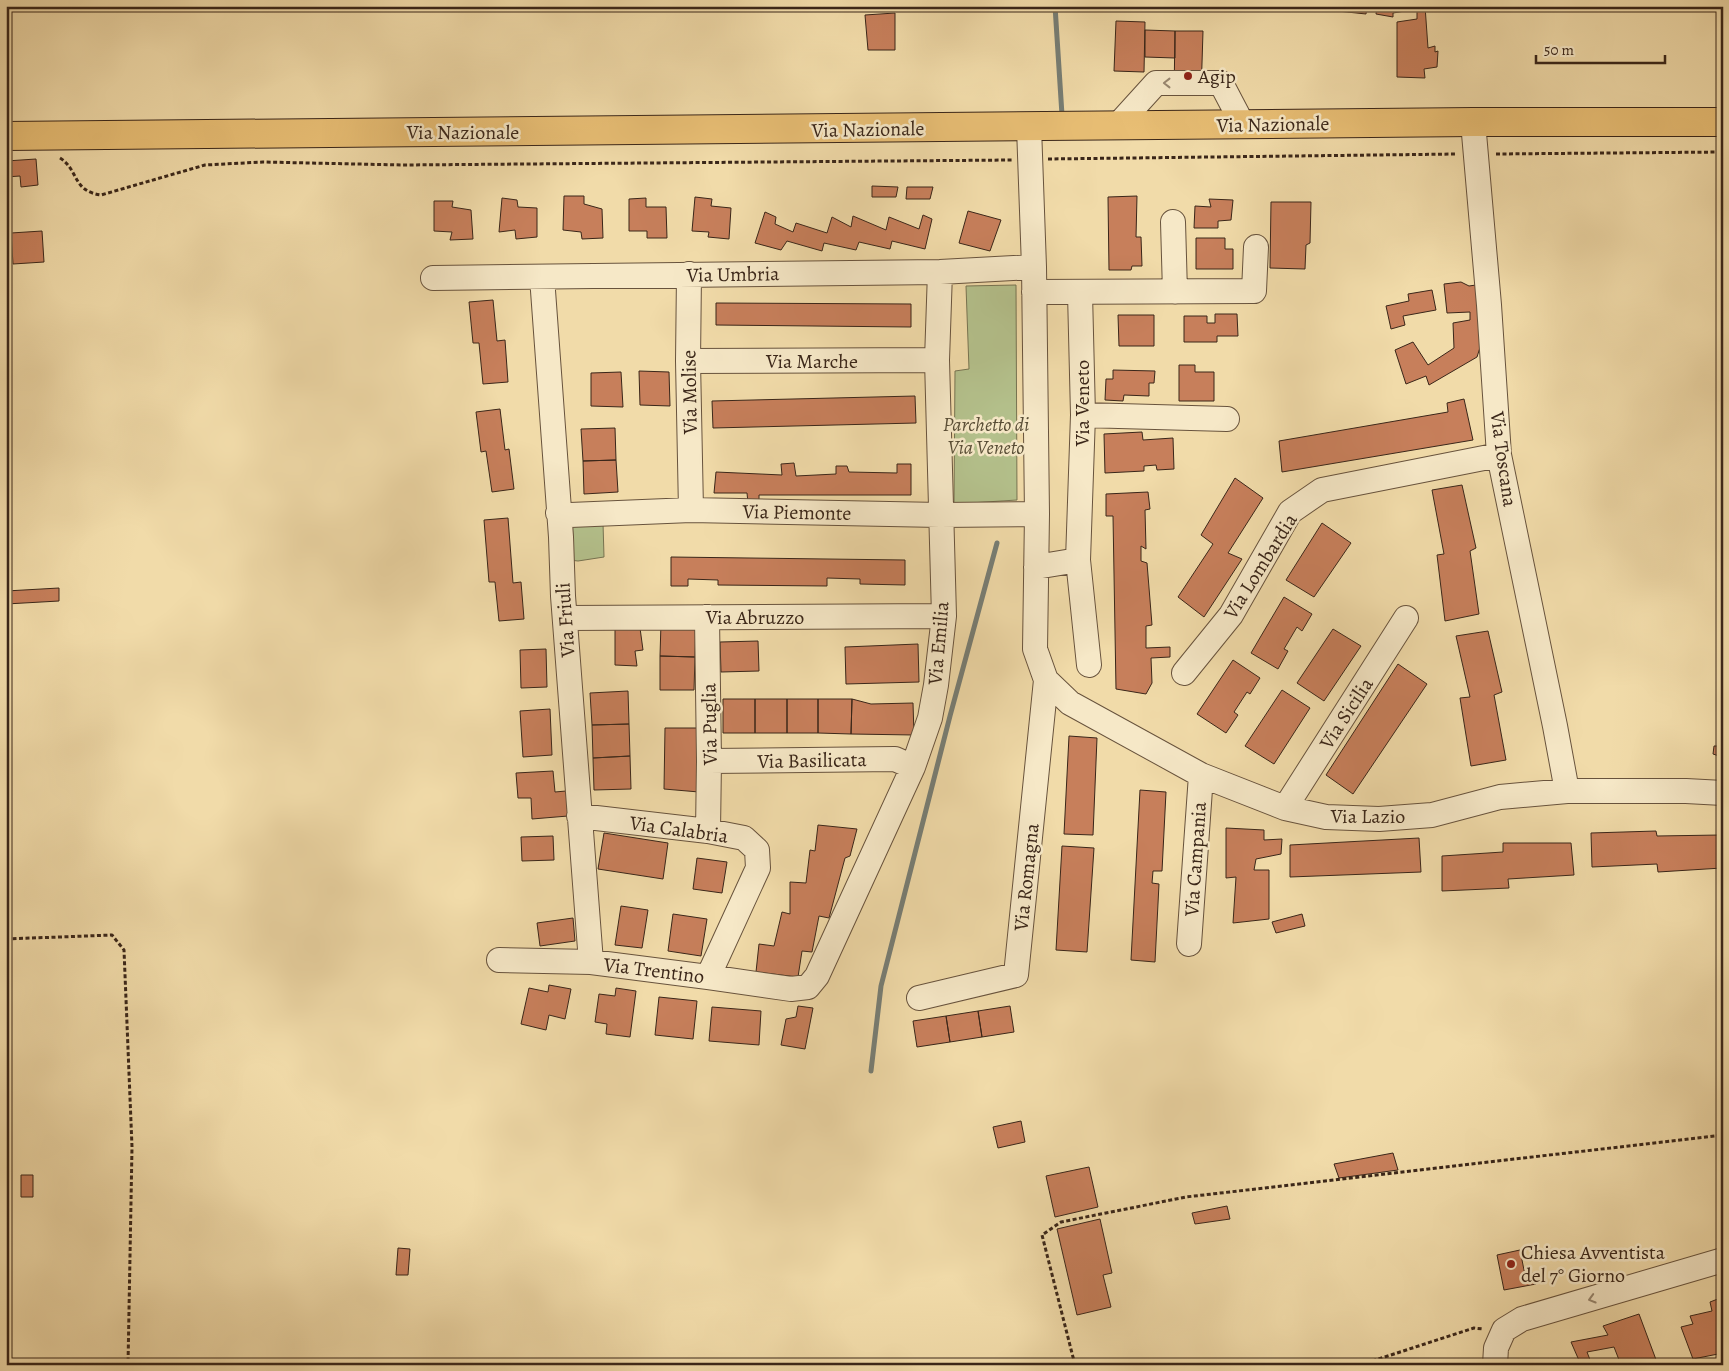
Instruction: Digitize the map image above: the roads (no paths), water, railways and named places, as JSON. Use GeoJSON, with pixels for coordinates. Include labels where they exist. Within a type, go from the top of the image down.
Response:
{"type":"FeatureCollection","features":[{"type":"Feature","properties":{"kind":"main road","name":"Via Nazionale"},"geometry":{"type":"LineString","coordinates":[[10,136],[1473,122],[1723,122]]}},
{"type":"Feature","properties":{"kind":"street"},"geometry":{"type":"LineString","coordinates":[[1117,126],[1156,84],[1165,83],[1221,83],[1243,125]]}},
{"type":"Feature","properties":{"kind":"street","name":"Via Toscana"},"geometry":{"type":"LineString","coordinates":[[1473,122],[1489,305],[1499,455],[1556,726],[1567,791]]}},
{"type":"Feature","properties":{"kind":"street"},"geometry":{"type":"LineString","coordinates":[[1029,127],[1034,267],[1037,514],[1035,649],[1046,680]]}},
{"type":"Feature","properties":{"kind":"street"},"geometry":{"type":"LineString","coordinates":[[1173,222],[1175,292]]}},
{"type":"Feature","properties":{"kind":"street"},"geometry":{"type":"LineString","coordinates":[[1034,292],[1254,291],[1256,247]]}},
{"type":"Feature","properties":{"kind":"street","name":"Via Umbria"},"geometry":{"type":"LineString","coordinates":[[433,278],[940,272],[1034,267]]}},
{"type":"Feature","properties":{"kind":"street","name":"Via Emilia"},"geometry":{"type":"LineString","coordinates":[[808,987],[817,976],[913,767],[930,718],[944,616],[937,360],[940,272]]}},
{"type":"Feature","properties":{"kind":"street","name":"Via Molise"},"geometry":{"type":"LineString","coordinates":[[689,274],[688,361],[691,510]]}},
{"type":"Feature","properties":{"kind":"street","name":"Via Friuli"},"geometry":{"type":"LineString","coordinates":[[542,277],[579,816],[591,962]]}},
{"type":"Feature","properties":{"kind":"street","name":"Via Veneto"},"geometry":{"type":"LineString","coordinates":[[1080,293],[1083,415],[1078,560],[1089,665]]}},
{"type":"Feature","properties":{"kind":"street","name":"Via Marche"},"geometry":{"type":"LineString","coordinates":[[688,361],[937,360]]}},
{"type":"Feature","properties":{"kind":"street"},"geometry":{"type":"LineString","coordinates":[[1083,415],[1227,419]]}},
{"type":"Feature","properties":{"kind":"street","name":"Via Lombardia"},"geometry":{"type":"LineString","coordinates":[[1184,673],[1231,615],[1290,512],[1322,490],[1499,455]]}},
{"type":"Feature","properties":{"kind":"street","name":"Via Piemonte"},"geometry":{"type":"LineString","coordinates":[[558,512],[570,515],[691,510],[940,515],[1037,514]]}},
{"type":"Feature","properties":{"kind":"street"},"geometry":{"type":"LineString","coordinates":[[1036,567],[1078,560]]}},
{"type":"Feature","properties":{"kind":"street","name":"Via Abruzzo"},"geometry":{"type":"LineString","coordinates":[[566,618],[944,616]]}},
{"type":"Feature","properties":{"kind":"street","name":"Via Puglia"},"geometry":{"type":"LineString","coordinates":[[707,617],[708,831]]}},
{"type":"Feature","properties":{"kind":"street","name":"Via Sicilia"},"geometry":{"type":"LineString","coordinates":[[1285,808],[1406,618]]}},
{"type":"Feature","properties":{"kind":"street","name":"Via Lazio"},"geometry":{"type":"LineString","coordinates":[[1046,680],[1070,703],[1201,775],[1285,808],[1326,817],[1379,820],[1432,815],[1500,797],[1567,791],[1686,791],[1723,793]]}},
{"type":"Feature","properties":{"kind":"street","name":"Via Romagna"},"geometry":{"type":"LineString","coordinates":[[919,998],[1016,975],[1046,680]]}},
{"type":"Feature","properties":{"kind":"street","name":"Via Basilicata"},"geometry":{"type":"LineString","coordinates":[[709,761],[895,759],[913,767]]}},
{"type":"Feature","properties":{"kind":"street","name":"Via Campania"},"geometry":{"type":"LineString","coordinates":[[1189,944],[1201,775]]}},
{"type":"Feature","properties":{"kind":"street","name":"Via Calabria"},"geometry":{"type":"LineString","coordinates":[[579,816],[708,831],[744,838],[757,850],[758,868],[708,977]]}},
{"type":"Feature","properties":{"kind":"street","name":"Via Trentino"},"geometry":{"type":"LineString","coordinates":[[499,960],[591,962],[791,989],[808,987]]}},
{"type":"Feature","properties":{"kind":"street"},"geometry":{"type":"LineString","coordinates":[[1495,1365],[1496,1348],[1504,1330],[1522,1319],[1723,1260]]}},
{"type":"Feature","properties":{"kind":"waterway"},"geometry":{"type":"LineString","coordinates":[[1055,6],[1062,115]]}},
{"type":"Feature","properties":{"kind":"waterway"},"geometry":{"type":"LineString","coordinates":[[871,1071],[881,986],[950,716],[997,543]]}},
{"type":"Feature","properties":{"kind":"place","name":"Agip"},"geometry":{"type":"Point","coordinates":[1188,76]}},
{"type":"Feature","properties":{"kind":"place","name":"Chiesa Avventista del 7° Giorno"},"geometry":{"type":"Point","coordinates":[1511,1264]}},
{"type":"Feature","properties":{"kind":"park label","name":"Parchetto di Via Veneto"},"geometry":{"type":"Point","coordinates":[986,436]}}]}
